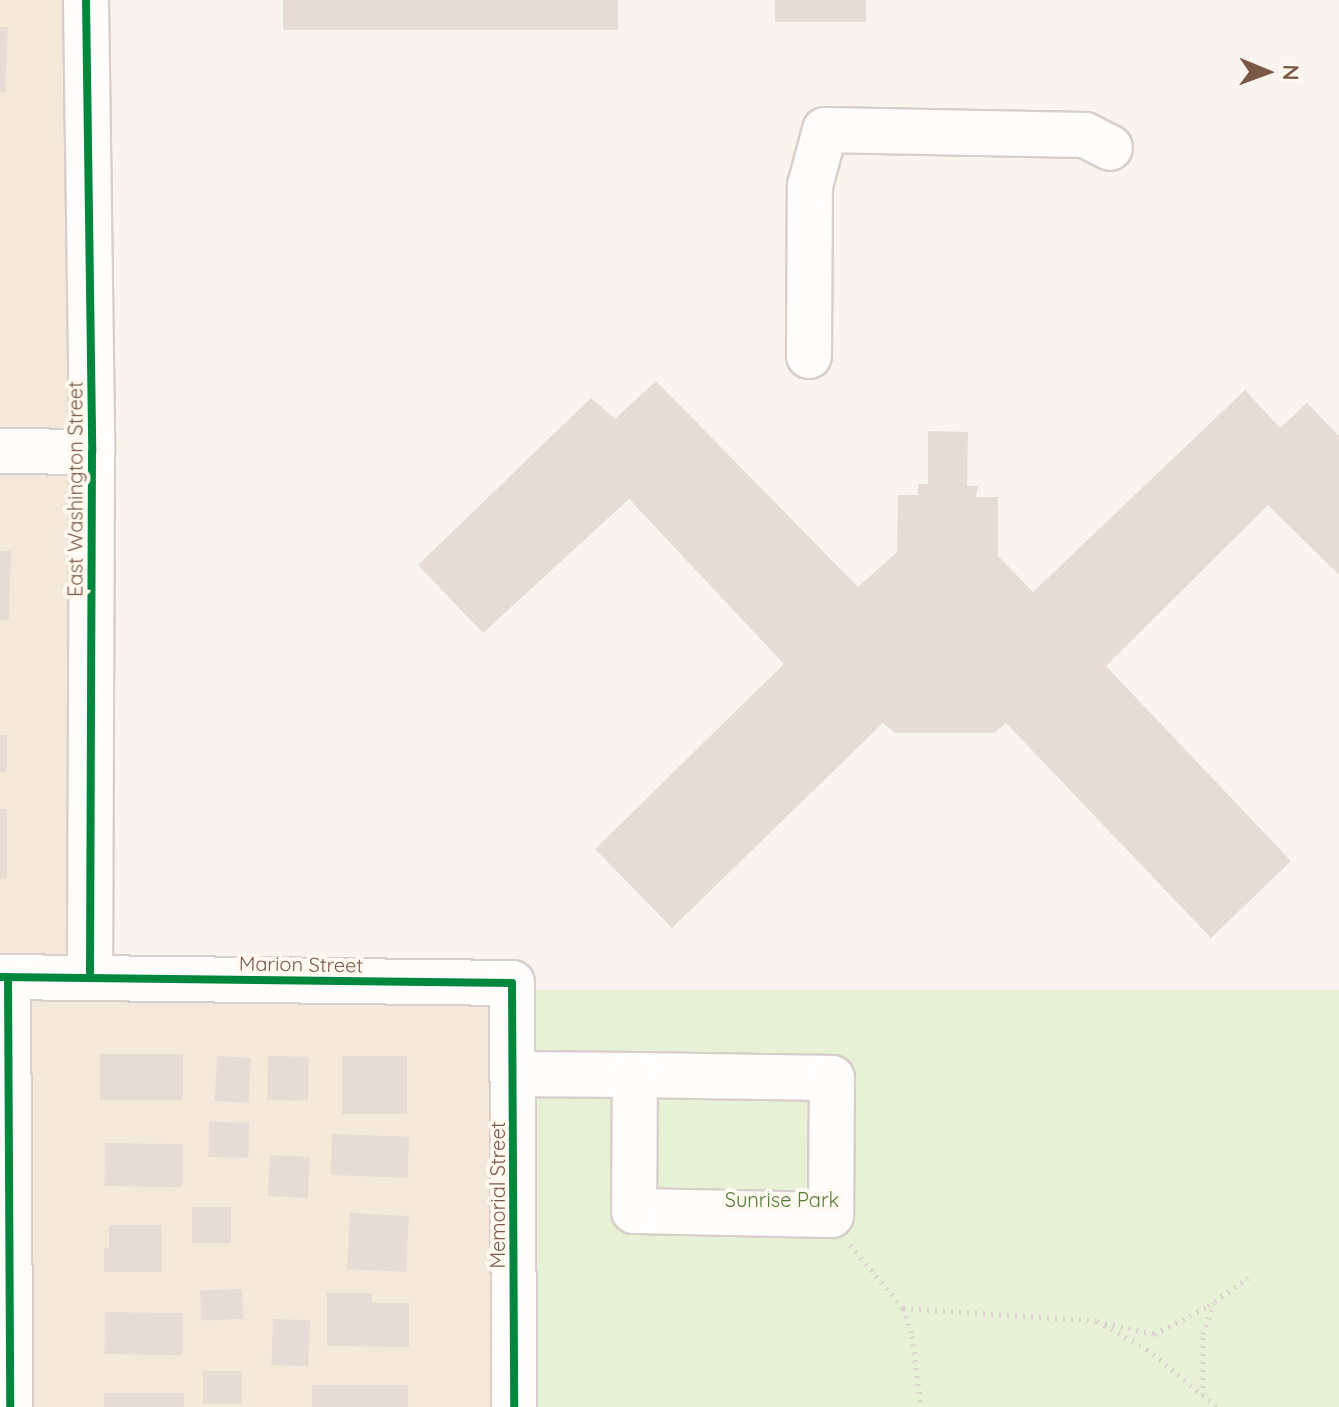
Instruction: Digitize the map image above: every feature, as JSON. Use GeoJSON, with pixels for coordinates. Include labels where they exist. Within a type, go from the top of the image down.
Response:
{"type":"FeatureCollection","features":[{"type":"Feature","properties":{"kind":"street","name":"East Washington Street"},"geometry":{"type":"LineString","coordinates":[[86,0],[92,452],[90,977]]}},
{"type":"Feature","properties":{"kind":"street"},"geometry":{"type":"LineString","coordinates":[[809,356],[810,186],[825,130],[1085,135],[1110,148]]}},
{"type":"Feature","properties":{"kind":"street"},"geometry":{"type":"LineString","coordinates":[[0,451],[92,452]]}},
{"type":"Feature","properties":{"kind":"street"},"geometry":{"type":"LineString","coordinates":[[4,977],[10,1407]]}},
{"type":"Feature","properties":{"kind":"street","name":"Marion Street"},"geometry":{"type":"LineString","coordinates":[[4,977],[512,983]]}},
{"type":"Feature","properties":{"kind":"street","name":"Memorial Street"},"geometry":{"type":"LineString","coordinates":[[512,983],[514,1407]]}},
{"type":"Feature","properties":{"kind":"street"},"geometry":{"type":"LineString","coordinates":[[512,1074],[635,1075],[832,1078],[831,1215],[634,1211],[635,1075]]}},
{"type":"Feature","properties":{"kind":"path"},"geometry":{"type":"LineString","coordinates":[[831,1215],[858,1258],[903,1308],[912,1336],[921,1407]]}},
{"type":"Feature","properties":{"kind":"path"},"geometry":{"type":"LineString","coordinates":[[903,1308],[1097,1321],[1154,1334],[1214,1302],[1248,1278]]}},
{"type":"Feature","properties":{"kind":"path"},"geometry":{"type":"LineString","coordinates":[[1203,1395],[1203,1334],[1214,1302]]}},
{"type":"Feature","properties":{"kind":"path"},"geometry":{"type":"LineString","coordinates":[[1097,1321],[1147,1349],[1217,1407]]}},
{"type":"Feature","properties":{"kind":"shaded area"},"geometry":{"type":"Polygon","coordinates":[[[0,0],[74,0],[81,992],[528,990],[530,1407],[0,1407],[0,0]]]}},
{"type":"Feature","properties":{"kind":"green space","name":"Sunrise Park"},"geometry":{"type":"Polygon","coordinates":[[[528,990],[1339,990],[1339,1407],[528,1407],[528,990]]]}},
{"type":"Feature","properties":{"kind":"building"},"geometry":{"type":"Polygon","coordinates":[[[283,0],[618,0],[618,30],[283,30],[283,0]]]}},
{"type":"Feature","properties":{"kind":"building"},"geometry":{"type":"Polygon","coordinates":[[[775,0],[866,0],[866,22],[775,22],[775,0]]]}},
{"type":"Feature","properties":{"kind":"building"},"geometry":{"type":"Polygon","coordinates":[[[0,27],[8,27],[5,92],[0,92],[0,27]]]}},
{"type":"Feature","properties":{"kind":"building"},"geometry":{"type":"Polygon","coordinates":[[[656,381],[858,587],[897,552],[898,495],[918,495],[918,484],[928,484],[928,431],[968,432],[967,486],[978,486],[976,497],[998,497],[998,556],[1033,592],[1245,390],[1280,428],[1307,403],[1339,436],[1339,575],[1268,505],[1106,666],[1291,861],[1211,938],[1006,723],[994,733],[895,733],[883,723],[672,928],[595,849],[784,664],[629,499],[483,633],[418,565],[591,398],[615,419],[656,381]]]}},
{"type":"Feature","properties":{"kind":"building"},"geometry":{"type":"Polygon","coordinates":[[[0,551],[11,551],[9,620],[0,620],[0,551]]]}},
{"type":"Feature","properties":{"kind":"building"},"geometry":{"type":"Polygon","coordinates":[[[0,735],[7,735],[7,772],[0,772],[0,735]]]}},
{"type":"Feature","properties":{"kind":"building"},"geometry":{"type":"Polygon","coordinates":[[[0,809],[7,809],[7,878],[0,878],[0,809]]]}},
{"type":"Feature","properties":{"kind":"building"},"geometry":{"type":"Polygon","coordinates":[[[100,1054],[183,1054],[183,1100],[100,1100],[100,1054]]]}},
{"type":"Feature","properties":{"kind":"building"},"geometry":{"type":"Polygon","coordinates":[[[217,1056],[251,1058],[249,1103],[215,1101],[217,1056]]]}},
{"type":"Feature","properties":{"kind":"building"},"geometry":{"type":"Polygon","coordinates":[[[268,1056],[309,1057],[308,1101],[267,1100],[268,1056]]]}},
{"type":"Feature","properties":{"kind":"building"},"geometry":{"type":"Polygon","coordinates":[[[342,1056],[407,1056],[407,1114],[342,1114],[342,1056]]]}},
{"type":"Feature","properties":{"kind":"building"},"geometry":{"type":"Polygon","coordinates":[[[209,1122],[249,1123],[248,1158],[208,1157],[209,1122]]]}},
{"type":"Feature","properties":{"kind":"building"},"geometry":{"type":"Polygon","coordinates":[[[332,1134],[409,1137],[408,1178],[331,1175],[332,1134]]]}},
{"type":"Feature","properties":{"kind":"building"},"geometry":{"type":"Polygon","coordinates":[[[105,1143],[183,1144],[182,1187],[104,1186],[105,1143]]]}},
{"type":"Feature","properties":{"kind":"building"},"geometry":{"type":"Polygon","coordinates":[[[270,1155],[310,1157],[308,1198],[268,1196],[270,1155]]]}},
{"type":"Feature","properties":{"kind":"building"},"geometry":{"type":"Polygon","coordinates":[[[192,1207],[231,1207],[231,1243],[192,1243],[192,1207]]]}},
{"type":"Feature","properties":{"kind":"building"},"geometry":{"type":"Polygon","coordinates":[[[350,1213],[409,1216],[406,1272],[347,1269],[350,1213]]]}},
{"type":"Feature","properties":{"kind":"building"},"geometry":{"type":"Polygon","coordinates":[[[109,1225],[162,1225],[162,1272],[104,1272],[104,1248],[109,1249],[109,1225]]]}},
{"type":"Feature","properties":{"kind":"building"},"geometry":{"type":"Polygon","coordinates":[[[242,1289],[243,1319],[201,1320],[200,1290],[242,1289]]]}},
{"type":"Feature","properties":{"kind":"building"},"geometry":{"type":"Polygon","coordinates":[[[327,1293],[372,1293],[372,1303],[409,1303],[409,1347],[327,1346],[327,1293]]]}},
{"type":"Feature","properties":{"kind":"building"},"geometry":{"type":"Polygon","coordinates":[[[105,1312],[183,1313],[182,1355],[104,1354],[105,1312]]]}},
{"type":"Feature","properties":{"kind":"building"},"geometry":{"type":"Polygon","coordinates":[[[273,1319],[310,1320],[308,1366],[271,1365],[273,1319]]]}},
{"type":"Feature","properties":{"kind":"building"},"geometry":{"type":"Polygon","coordinates":[[[203,1371],[242,1371],[242,1404],[203,1404],[203,1371]]]}},
{"type":"Feature","properties":{"kind":"building"},"geometry":{"type":"Polygon","coordinates":[[[312,1385],[408,1385],[408,1407],[312,1407],[312,1385]]]}},
{"type":"Feature","properties":{"kind":"building"},"geometry":{"type":"Polygon","coordinates":[[[104,1393],[184,1393],[184,1407],[104,1407],[104,1393]]]}},
{"type":"Feature","properties":{"kind":"cycle path"},"geometry":{"type":"LineString","coordinates":[[86,0],[92,452],[90,977]]}},
{"type":"Feature","properties":{"kind":"cycle path"},"geometry":{"type":"LineString","coordinates":[[0,977],[512,983],[514,1407]]}},
{"type":"Feature","properties":{"kind":"cycle path"},"geometry":{"type":"LineString","coordinates":[[8,977],[10,1407]]}}]}
